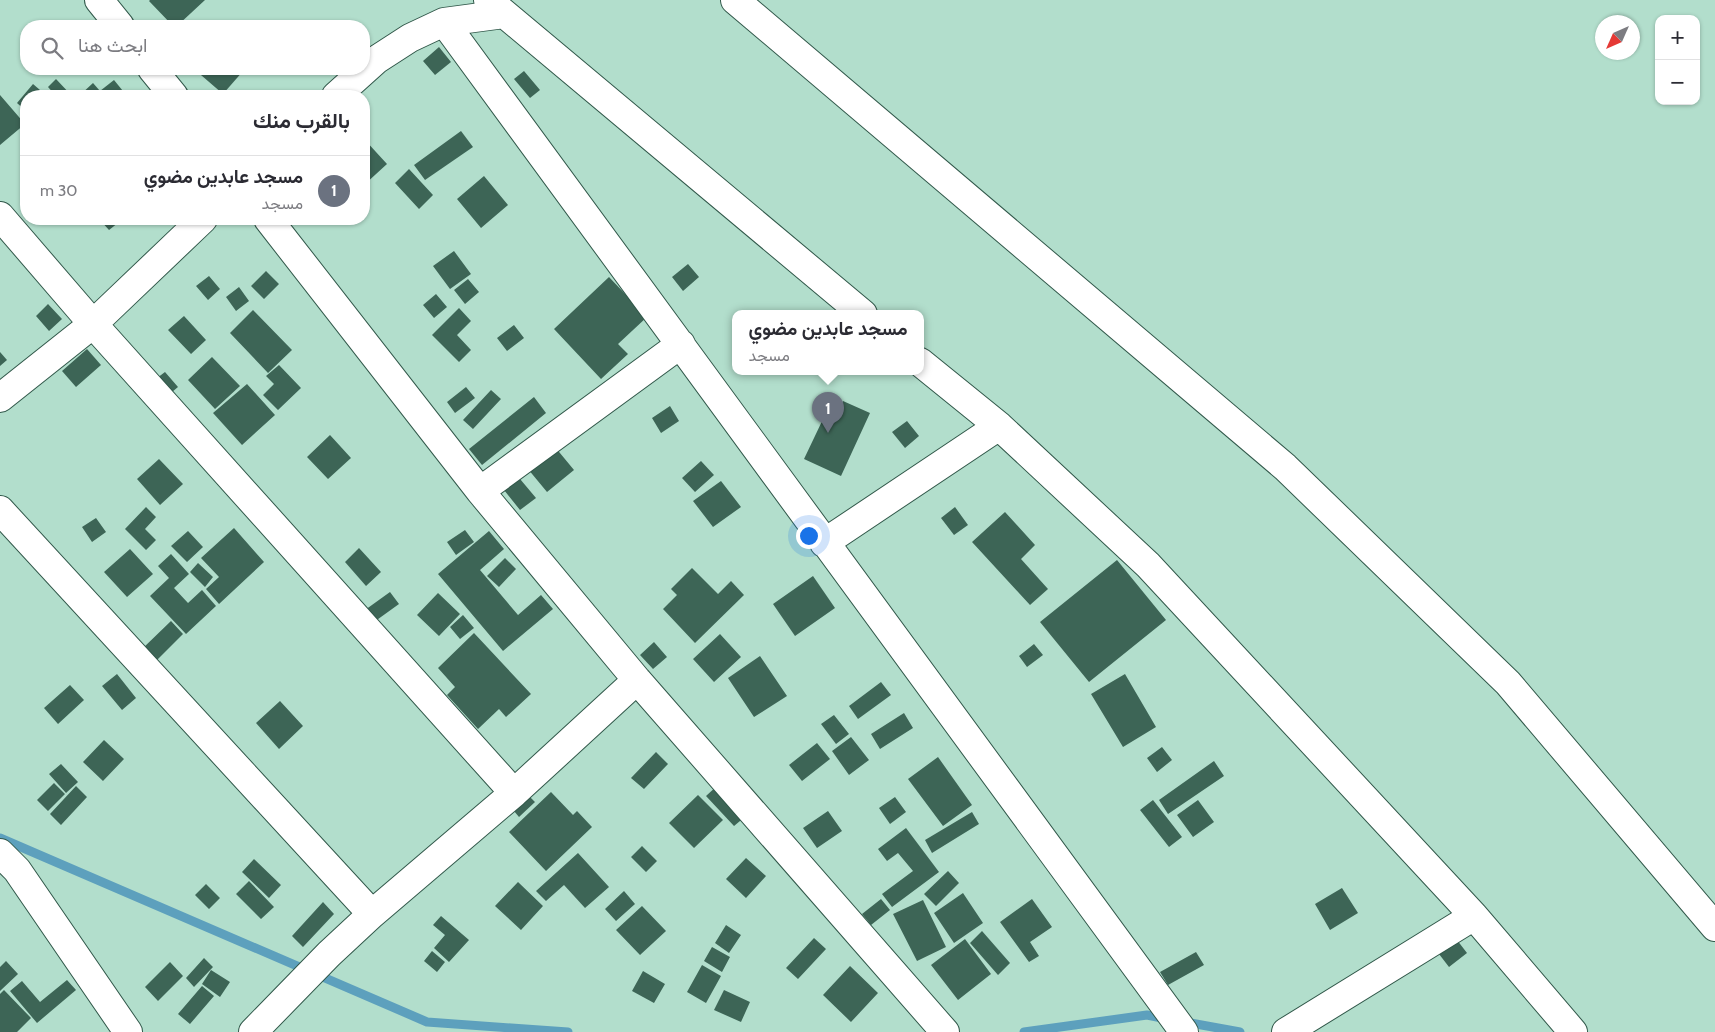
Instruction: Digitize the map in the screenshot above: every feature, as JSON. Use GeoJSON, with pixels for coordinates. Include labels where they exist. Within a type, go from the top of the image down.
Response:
{"type":"FeatureCollection","features":[{"type":"Feature","properties":{"kind":"street"},"geometry":{"type":"LineString","coordinates":[[99,0],[115,20]]}},
{"type":"Feature","properties":{"kind":"street"},"geometry":{"type":"LineString","coordinates":[[735,0],[1285,467],[1508,683],[1715,927]]}},
{"type":"Feature","properties":{"kind":"street"},"geometry":{"type":"LineString","coordinates":[[370,65],[410,38],[444,22],[496,7],[858,310]]}},
{"type":"Feature","properties":{"kind":"street"},"geometry":{"type":"LineString","coordinates":[[444,22],[1184,1032]]}},
{"type":"Feature","properties":{"kind":"street"},"geometry":{"type":"LineString","coordinates":[[157,75],[169,90]]}},
{"type":"Feature","properties":{"kind":"street"},"geometry":{"type":"LineString","coordinates":[[343,90],[359,75]]}},
{"type":"Feature","properties":{"kind":"street"},"geometry":{"type":"LineString","coordinates":[[0,216],[93,324],[514,793]]}},
{"type":"Feature","properties":{"kind":"street"},"geometry":{"type":"LineString","coordinates":[[0,398],[93,324],[197,225]]}},
{"type":"Feature","properties":{"kind":"street"},"geometry":{"type":"LineString","coordinates":[[273,225],[480,490],[637,680],[945,1032]]}},
{"type":"Feature","properties":{"kind":"street"},"geometry":{"type":"LineString","coordinates":[[480,490],[681,344]]}},
{"type":"Feature","properties":{"kind":"street"},"geometry":{"type":"LineString","coordinates":[[924,365],[999,426],[1148,565],[1474,916],[1574,1032]]}},
{"type":"Feature","properties":{"kind":"street"},"geometry":{"type":"LineString","coordinates":[[824,543],[999,426]]}},
{"type":"Feature","properties":{"kind":"street"},"geometry":{"type":"LineString","coordinates":[[0,510],[372,914]]}},
{"type":"Feature","properties":{"kind":"street"},"geometry":{"type":"LineString","coordinates":[[253,1032],[329,954],[372,914],[514,793],[637,680]]}},
{"type":"Feature","properties":{"kind":"street"},"geometry":{"type":"LineString","coordinates":[[0,853],[17,870],[128,1032]]}},
{"type":"Feature","properties":{"kind":"street"},"geometry":{"type":"LineString","coordinates":[[1286,1032],[1474,916]]}},
{"type":"Feature","properties":{"kind":"building"},"geometry":{"type":"Polygon","coordinates":[[[205,0],[183,20],[167,20],[149,1],[205,0]]]}},
{"type":"Feature","properties":{"kind":"building"},"geometry":{"type":"Polygon","coordinates":[[[439,47],[451,62],[435,75],[423,61],[439,47]]]}},
{"type":"Feature","properties":{"kind":"building"},"geometry":{"type":"Polygon","coordinates":[[[524,71],[540,90],[530,98],[514,79],[524,71]]]}},
{"type":"Feature","properties":{"kind":"building"},"geometry":{"type":"Polygon","coordinates":[[[201,75],[240,75],[226,90],[218,90],[201,75]]]}},
{"type":"Feature","properties":{"kind":"building"},"geometry":{"type":"Polygon","coordinates":[[[56,79],[66,90],[51,90],[48,87],[56,79]]]}},
{"type":"Feature","properties":{"kind":"building"},"geometry":{"type":"Polygon","coordinates":[[[114,80],[122,90],[101,90],[114,80]]]}},
{"type":"Feature","properties":{"kind":"building"},"geometry":{"type":"Polygon","coordinates":[[[93,83],[99,90],[85,90],[93,83]]]}},
{"type":"Feature","properties":{"kind":"building"},"geometry":{"type":"Polygon","coordinates":[[[33,84],[40,90],[28,90],[33,84]]]}},
{"type":"Feature","properties":{"kind":"building"},"geometry":{"type":"Polygon","coordinates":[[[0,95],[20,118],[20,128],[0,145],[0,95]]]}},
{"type":"Feature","properties":{"kind":"building"},"geometry":{"type":"Polygon","coordinates":[[[461,131],[473,147],[425,180],[414,165],[461,131]]]}},
{"type":"Feature","properties":{"kind":"building"},"geometry":{"type":"Polygon","coordinates":[[[370,145],[387,164],[370,180],[370,145]]]}},
{"type":"Feature","properties":{"kind":"building"},"geometry":{"type":"Polygon","coordinates":[[[409,169],[433,195],[419,209],[395,183],[409,169]]]}},
{"type":"Feature","properties":{"kind":"building"},"geometry":{"type":"Polygon","coordinates":[[[484,176],[508,205],[481,228],[457,199],[484,176]]]}},
{"type":"Feature","properties":{"kind":"building"},"geometry":{"type":"Polygon","coordinates":[[[104,225],[115,225],[109,230],[104,225]]]}},
{"type":"Feature","properties":{"kind":"building"},"geometry":{"type":"Polygon","coordinates":[[[454,251],[471,274],[450,289],[433,266],[454,251]]]}},
{"type":"Feature","properties":{"kind":"building"},"geometry":{"type":"Polygon","coordinates":[[[688,264],[699,277],[683,291],[672,277],[688,264]]]}},
{"type":"Feature","properties":{"kind":"building"},"geometry":{"type":"Polygon","coordinates":[[[266,271],[279,284],[264,299],[251,286],[266,271]]]}},
{"type":"Feature","properties":{"kind":"building"},"geometry":{"type":"Polygon","coordinates":[[[209,276],[220,289],[208,300],[196,286],[209,276]]]}},
{"type":"Feature","properties":{"kind":"building"},"geometry":{"type":"Polygon","coordinates":[[[609,277],[647,317],[618,344],[628,354],[601,379],[554,329],[609,277]]]}},
{"type":"Feature","properties":{"kind":"building"},"geometry":{"type":"Polygon","coordinates":[[[468,279],[479,292],[465,304],[454,290],[468,279]]]}},
{"type":"Feature","properties":{"kind":"building"},"geometry":{"type":"Polygon","coordinates":[[[239,287],[249,301],[236,311],[226,297],[239,287]]]}},
{"type":"Feature","properties":{"kind":"building"},"geometry":{"type":"Polygon","coordinates":[[[436,294],[447,307],[434,318],[423,305],[436,294]]]}},
{"type":"Feature","properties":{"kind":"building"},"geometry":{"type":"Polygon","coordinates":[[[48,304],[62,319],[49,331],[36,316],[48,304]]]}},
{"type":"Feature","properties":{"kind":"building"},"geometry":{"type":"Polygon","coordinates":[[[459,308],[471,321],[457,335],[471,350],[459,362],[432,335],[459,308]]]}},
{"type":"Feature","properties":{"kind":"building"},"geometry":{"type":"Polygon","coordinates":[[[253,310],[292,350],[268,373],[230,333],[253,310]]]}},
{"type":"Feature","properties":{"kind":"building"},"geometry":{"type":"Polygon","coordinates":[[[184,316],[206,340],[191,354],[168,330],[184,316]]]}},
{"type":"Feature","properties":{"kind":"building"},"geometry":{"type":"Polygon","coordinates":[[[514,325],[524,338],[507,351],[497,338],[514,325]]]}},
{"type":"Feature","properties":{"kind":"building"},"geometry":{"type":"Polygon","coordinates":[[[87,349],[101,365],[76,387],[62,371],[87,349]]]}},
{"type":"Feature","properties":{"kind":"building"},"geometry":{"type":"Polygon","coordinates":[[[0,352],[7,360],[0,366],[0,352]]]}},
{"type":"Feature","properties":{"kind":"building"},"geometry":{"type":"Polygon","coordinates":[[[212,357],[240,386],[215,409],[188,380],[212,357]]]}},
{"type":"Feature","properties":{"kind":"building"},"geometry":{"type":"Polygon","coordinates":[[[279,365],[301,388],[278,410],[263,395],[274,384],[266,376],[279,365]]]}},
{"type":"Feature","properties":{"kind":"building"},"geometry":{"type":"Polygon","coordinates":[[[165,372],[178,387],[166,397],[153,381],[165,372]]]}},
{"type":"Feature","properties":{"kind":"building"},"geometry":{"type":"Polygon","coordinates":[[[247,384],[275,415],[242,445],[213,413],[247,384]]]}},
{"type":"Feature","properties":{"kind":"building"},"geometry":{"type":"Polygon","coordinates":[[[466,387],[475,398],[455,413],[447,402],[466,387]]]}},
{"type":"Feature","properties":{"kind":"building"},"geometry":{"type":"Polygon","coordinates":[[[491,390],[501,399],[473,429],[463,420],[491,390]]]}},
{"type":"Feature","properties":{"kind":"building"},"geometry":{"type":"Polygon","coordinates":[[[534,397],[546,413],[482,465],[469,449],[534,397]]]}},
{"type":"Feature","properties":{"kind":"building"},"geometry":{"type":"Polygon","coordinates":[[[843,401],[870,413],[841,476],[804,459],[824,417],[834,422],[843,401]]]}},
{"type":"Feature","properties":{"kind":"building"},"geometry":{"type":"Polygon","coordinates":[[[670,406],[679,421],[661,433],[652,418],[670,406]]]}},
{"type":"Feature","properties":{"kind":"building"},"geometry":{"type":"Polygon","coordinates":[[[907,421],[919,436],[905,448],[892,432],[907,421]]]}},
{"type":"Feature","properties":{"kind":"building"},"geometry":{"type":"Polygon","coordinates":[[[330,435],[351,458],[328,479],[307,457],[330,435]]]}},
{"type":"Feature","properties":{"kind":"building"},"geometry":{"type":"Polygon","coordinates":[[[550,441],[574,470],[547,492],[523,463],[550,441]]]}},
{"type":"Feature","properties":{"kind":"building"},"geometry":{"type":"Polygon","coordinates":[[[159,459],[183,484],[160,505],[137,479],[159,459]]]}},
{"type":"Feature","properties":{"kind":"building"},"geometry":{"type":"Polygon","coordinates":[[[701,461],[714,475],[695,492],[682,478],[701,461]]]}},
{"type":"Feature","properties":{"kind":"building"},"geometry":{"type":"Polygon","coordinates":[[[515,473],[536,498],[520,510],[500,485],[515,473]]]}},
{"type":"Feature","properties":{"kind":"building"},"geometry":{"type":"Polygon","coordinates":[[[721,481],[741,507],[713,527],[693,501],[721,481]]]}},
{"type":"Feature","properties":{"kind":"building"},"geometry":{"type":"Polygon","coordinates":[[[146,507],[156,517],[145,529],[156,540],[146,550],[125,529],[146,507]]]}},
{"type":"Feature","properties":{"kind":"building"},"geometry":{"type":"Polygon","coordinates":[[[955,507],[968,525],[954,535],[941,518],[955,507]]]}},
{"type":"Feature","properties":{"kind":"building"},"geometry":{"type":"Polygon","coordinates":[[[1005,512],[1035,545],[1021,559],[1048,589],[1030,605],[972,542],[1005,512]]]}},
{"type":"Feature","properties":{"kind":"building"},"geometry":{"type":"Polygon","coordinates":[[[96,518],[106,532],[92,542],[82,527],[96,518]]]}},
{"type":"Feature","properties":{"kind":"building"},"geometry":{"type":"Polygon","coordinates":[[[234,528],[264,562],[219,604],[206,589],[219,577],[201,558],[234,528]]]}},
{"type":"Feature","properties":{"kind":"building"},"geometry":{"type":"Polygon","coordinates":[[[465,530],[474,542],[456,555],[447,542],[465,530]]]}},
{"type":"Feature","properties":{"kind":"building"},"geometry":{"type":"Polygon","coordinates":[[[188,531],[203,547],[187,562],[171,546],[188,531]]]}},
{"type":"Feature","properties":{"kind":"building"},"geometry":{"type":"Polygon","coordinates":[[[489,531],[504,549],[480,570],[518,615],[541,595],[553,609],[503,651],[438,574],[489,531]]]}},
{"type":"Feature","properties":{"kind":"building"},"geometry":{"type":"Polygon","coordinates":[[[359,548],[381,572],[366,586],[345,562],[359,548]]]}},
{"type":"Feature","properties":{"kind":"building"},"geometry":{"type":"Polygon","coordinates":[[[130,549],[153,574],[127,597],[104,572],[130,549]]]}},
{"type":"Feature","properties":{"kind":"building"},"geometry":{"type":"Polygon","coordinates":[[[171,554],[189,574],[174,588],[188,603],[202,590],[216,606],[186,634],[150,596],[169,578],[158,566],[171,554]]]}},
{"type":"Feature","properties":{"kind":"building"},"geometry":{"type":"Polygon","coordinates":[[[505,558],[516,569],[499,587],[487,576],[505,558]]]}},
{"type":"Feature","properties":{"kind":"building"},"geometry":{"type":"Polygon","coordinates":[[[1117,560],[1166,620],[1089,682],[1040,622],[1117,560]]]}},
{"type":"Feature","properties":{"kind":"building"},"geometry":{"type":"Polygon","coordinates":[[[198,563],[213,577],[205,587],[190,572],[198,563]]]}},
{"type":"Feature","properties":{"kind":"building"},"geometry":{"type":"Polygon","coordinates":[[[692,568],[718,594],[731,581],[744,595],[695,643],[663,609],[677,595],[671,589],[692,568]]]}},
{"type":"Feature","properties":{"kind":"building"},"geometry":{"type":"Polygon","coordinates":[[[813,576],[835,608],[795,636],[773,604],[813,576]]]}},
{"type":"Feature","properties":{"kind":"building"},"geometry":{"type":"Polygon","coordinates":[[[390,592],[399,604],[374,622],[365,610],[390,592]]]}},
{"type":"Feature","properties":{"kind":"building"},"geometry":{"type":"Polygon","coordinates":[[[438,593],[460,614],[439,636],[417,615],[438,593]]]}},
{"type":"Feature","properties":{"kind":"building"},"geometry":{"type":"Polygon","coordinates":[[[463,615],[474,628],[460,639],[450,627],[463,615]]]}},
{"type":"Feature","properties":{"kind":"building"},"geometry":{"type":"Polygon","coordinates":[[[171,621],[183,634],[154,663],[141,650],[171,621]]]}},
{"type":"Feature","properties":{"kind":"building"},"geometry":{"type":"Polygon","coordinates":[[[474,633],[531,694],[506,717],[499,709],[478,729],[447,695],[455,687],[438,668],[474,633]]]}},
{"type":"Feature","properties":{"kind":"building"},"geometry":{"type":"Polygon","coordinates":[[[720,634],[741,657],[714,682],[693,659],[720,634]]]}},
{"type":"Feature","properties":{"kind":"building"},"geometry":{"type":"Polygon","coordinates":[[[654,642],[667,657],[653,669],[640,655],[654,642]]]}},
{"type":"Feature","properties":{"kind":"building"},"geometry":{"type":"Polygon","coordinates":[[[1034,644],[1043,655],[1027,667],[1019,656],[1034,644]]]}},
{"type":"Feature","properties":{"kind":"building"},"geometry":{"type":"Polygon","coordinates":[[[760,656],[787,696],[754,717],[728,678],[760,656]]]}},
{"type":"Feature","properties":{"kind":"building"},"geometry":{"type":"Polygon","coordinates":[[[117,674],[136,698],[122,710],[102,686],[117,674]]]}},
{"type":"Feature","properties":{"kind":"building"},"geometry":{"type":"Polygon","coordinates":[[[1125,674],[1156,727],[1123,747],[1091,694],[1125,674]]]}},
{"type":"Feature","properties":{"kind":"building"},"geometry":{"type":"Polygon","coordinates":[[[881,682],[891,695],[858,719],[849,706],[881,682]]]}},
{"type":"Feature","properties":{"kind":"building"},"geometry":{"type":"Polygon","coordinates":[[[70,685],[84,700],[58,724],[44,708],[70,685]]]}},
{"type":"Feature","properties":{"kind":"building"},"geometry":{"type":"Polygon","coordinates":[[[280,701],[303,726],[279,749],[256,723],[280,701]]]}},
{"type":"Feature","properties":{"kind":"building"},"geometry":{"type":"Polygon","coordinates":[[[904,713],[913,728],[880,749],[871,734],[904,713]]]}},
{"type":"Feature","properties":{"kind":"building"},"geometry":{"type":"Polygon","coordinates":[[[834,715],[849,734],[836,744],[821,724],[834,715]]]}},
{"type":"Feature","properties":{"kind":"building"},"geometry":{"type":"Polygon","coordinates":[[[851,737],[869,760],[849,775],[832,751],[851,737]]]}},
{"type":"Feature","properties":{"kind":"building"},"geometry":{"type":"Polygon","coordinates":[[[104,740],[124,759],[103,781],[83,762],[104,740]]]}},
{"type":"Feature","properties":{"kind":"building"},"geometry":{"type":"Polygon","coordinates":[[[817,743],[830,759],[802,781],[789,765],[817,743]]]}},
{"type":"Feature","properties":{"kind":"building"},"geometry":{"type":"Polygon","coordinates":[[[1162,747],[1172,760],[1157,772],[1147,758],[1162,747]]]}},
{"type":"Feature","properties":{"kind":"building"},"geometry":{"type":"Polygon","coordinates":[[[656,752],[668,764],[644,789],[631,778],[656,752]]]}},
{"type":"Feature","properties":{"kind":"building"},"geometry":{"type":"Polygon","coordinates":[[[938,757],[972,805],[943,826],[908,779],[938,757]]]}},
{"type":"Feature","properties":{"kind":"building"},"geometry":{"type":"Polygon","coordinates":[[[1214,761],[1224,776],[1168,814],[1159,800],[1214,761]]]}},
{"type":"Feature","properties":{"kind":"building"},"geometry":{"type":"Polygon","coordinates":[[[61,764],[78,782],[66,793],[49,774],[61,764]]]}},
{"type":"Feature","properties":{"kind":"building"},"geometry":{"type":"Polygon","coordinates":[[[54,783],[65,794],[48,811],[37,800],[54,783]]]}},
{"type":"Feature","properties":{"kind":"building"},"geometry":{"type":"Polygon","coordinates":[[[718,785],[746,816],[734,826],[706,796],[718,785]]]}},
{"type":"Feature","properties":{"kind":"building"},"geometry":{"type":"Polygon","coordinates":[[[76,786],[87,797],[61,825],[50,814],[76,786]]]}},
{"type":"Feature","properties":{"kind":"building"},"geometry":{"type":"Polygon","coordinates":[[[524,791],[535,802],[519,817],[509,805],[524,791]]]}},
{"type":"Feature","properties":{"kind":"building"},"geometry":{"type":"Polygon","coordinates":[[[551,792],[573,815],[577,811],[592,827],[546,871],[509,832],[551,792]]]}},
{"type":"Feature","properties":{"kind":"building"},"geometry":{"type":"Polygon","coordinates":[[[698,795],[723,820],[694,848],[669,823],[698,795]]]}},
{"type":"Feature","properties":{"kind":"building"},"geometry":{"type":"Polygon","coordinates":[[[895,797],[906,812],[890,824],[879,808],[895,797]]]}},
{"type":"Feature","properties":{"kind":"building"},"geometry":{"type":"Polygon","coordinates":[[[1153,800],[1182,837],[1169,847],[1140,810],[1153,800]]]}},
{"type":"Feature","properties":{"kind":"building"},"geometry":{"type":"Polygon","coordinates":[[[1198,800],[1214,822],[1193,837],[1177,815],[1198,800]]]}},
{"type":"Feature","properties":{"kind":"building"},"geometry":{"type":"Polygon","coordinates":[[[828,811],[842,831],[817,848],[803,828],[828,811]]]}},
{"type":"Feature","properties":{"kind":"building"},"geometry":{"type":"Polygon","coordinates":[[[972,812],[979,824],[932,853],[925,840],[972,812]]]}},
{"type":"Feature","properties":{"kind":"building"},"geometry":{"type":"Polygon","coordinates":[[[906,828],[939,872],[892,907],[882,894],[913,871],[898,853],[887,861],[878,849],[906,828]]]}},
{"type":"Feature","properties":{"kind":"building"},"geometry":{"type":"Polygon","coordinates":[[[642,846],[657,861],[646,872],[631,857],[642,846]]]}},
{"type":"Feature","properties":{"kind":"building"},"geometry":{"type":"Polygon","coordinates":[[[578,853],[609,887],[585,908],[564,885],[546,901],[536,891],[578,853]]]}},
{"type":"Feature","properties":{"kind":"building"},"geometry":{"type":"Polygon","coordinates":[[[746,858],[766,876],[746,898],[726,879],[746,858]]]}},
{"type":"Feature","properties":{"kind":"building"},"geometry":{"type":"Polygon","coordinates":[[[254,859],[281,885],[269,898],[242,872],[254,859]]]}},
{"type":"Feature","properties":{"kind":"building"},"geometry":{"type":"Polygon","coordinates":[[[948,871],[959,883],[936,906],[924,894],[948,871]]]}},
{"type":"Feature","properties":{"kind":"building"},"geometry":{"type":"Polygon","coordinates":[[[249,881],[274,907],[261,919],[236,894],[249,881]]]}},
{"type":"Feature","properties":{"kind":"building"},"geometry":{"type":"Polygon","coordinates":[[[518,882],[543,906],[521,930],[495,906],[518,882]]]}},
{"type":"Feature","properties":{"kind":"building"},"geometry":{"type":"Polygon","coordinates":[[[206,884],[220,898],[209,909],[195,895],[206,884]]]}},
{"type":"Feature","properties":{"kind":"building"},"geometry":{"type":"Polygon","coordinates":[[[1342,888],[1358,913],[1330,930],[1315,904],[1342,888]]]}},
{"type":"Feature","properties":{"kind":"building"},"geometry":{"type":"Polygon","coordinates":[[[624,891],[635,904],[616,921],[605,909],[624,891]]]}},
{"type":"Feature","properties":{"kind":"building"},"geometry":{"type":"Polygon","coordinates":[[[963,893],[983,923],[954,943],[934,913],[963,893]]]}},
{"type":"Feature","properties":{"kind":"building"},"geometry":{"type":"Polygon","coordinates":[[[881,899],[890,910],[871,925],[862,914],[881,899]]]}},
{"type":"Feature","properties":{"kind":"building"},"geometry":{"type":"Polygon","coordinates":[[[1032,899],[1052,927],[1030,942],[1039,956],[1029,962],[1000,922],[1032,899]]]}},
{"type":"Feature","properties":{"kind":"building"},"geometry":{"type":"Polygon","coordinates":[[[923,900],[946,947],[917,961],[893,914],[923,900]]]}},
{"type":"Feature","properties":{"kind":"building"},"geometry":{"type":"Polygon","coordinates":[[[323,902],[334,914],[303,947],[292,936],[323,902]]]}},
{"type":"Feature","properties":{"kind":"building"},"geometry":{"type":"Polygon","coordinates":[[[642,906],[666,931],[640,955],[616,930],[642,906]]]}},
{"type":"Feature","properties":{"kind":"building"},"geometry":{"type":"Polygon","coordinates":[[[441,916],[469,940],[449,962],[434,948],[445,935],[433,925],[441,916]]]}},
{"type":"Feature","properties":{"kind":"building"},"geometry":{"type":"Polygon","coordinates":[[[726,925],[741,935],[729,953],[715,943],[726,925]]]}},
{"type":"Feature","properties":{"kind":"building"},"geometry":{"type":"Polygon","coordinates":[[[982,931],[1010,963],[998,975],[970,943],[982,931]]]}},
{"type":"Feature","properties":{"kind":"building"},"geometry":{"type":"Polygon","coordinates":[[[814,938],[826,949],[798,979],[786,968],[814,938]]]}},
{"type":"Feature","properties":{"kind":"building"},"geometry":{"type":"Polygon","coordinates":[[[965,939],[991,974],[958,1000],[931,965],[965,939]]]}},
{"type":"Feature","properties":{"kind":"building"},"geometry":{"type":"Polygon","coordinates":[[[1457,940],[1467,953],[1449,967],[1439,954],[1457,940]]]}},
{"type":"Feature","properties":{"kind":"building"},"geometry":{"type":"Polygon","coordinates":[[[712,947],[730,957],[722,972],[704,961],[712,947]]]}},
{"type":"Feature","properties":{"kind":"building"},"geometry":{"type":"Polygon","coordinates":[[[432,951],[445,962],[437,972],[424,961],[432,951]]]}},
{"type":"Feature","properties":{"kind":"building"},"geometry":{"type":"Polygon","coordinates":[[[1196,952],[1204,965],[1168,985],[1160,972],[1196,952]]]}},
{"type":"Feature","properties":{"kind":"building"},"geometry":{"type":"Polygon","coordinates":[[[204,958],[213,967],[194,987],[186,978],[204,958]]]}},
{"type":"Feature","properties":{"kind":"building"},"geometry":{"type":"Polygon","coordinates":[[[6,961],[18,974],[0,991],[0,967],[6,961]]]}},
{"type":"Feature","properties":{"kind":"building"},"geometry":{"type":"Polygon","coordinates":[[[170,962],[183,976],[158,1001],[145,987],[170,962]]]}},
{"type":"Feature","properties":{"kind":"building"},"geometry":{"type":"Polygon","coordinates":[[[702,965],[721,976],[706,1003],[687,992],[702,965]]]}},
{"type":"Feature","properties":{"kind":"building"},"geometry":{"type":"Polygon","coordinates":[[[850,966],[878,993],[851,1022],[823,995],[850,966]]]}},
{"type":"Feature","properties":{"kind":"building"},"geometry":{"type":"Polygon","coordinates":[[[211,970],[230,982],[220,997],[202,984],[211,970]]]}},
{"type":"Feature","properties":{"kind":"building"},"geometry":{"type":"Polygon","coordinates":[[[643,971],[665,984],[654,1003],[632,991],[643,971]]]}},
{"type":"Feature","properties":{"kind":"building"},"geometry":{"type":"Polygon","coordinates":[[[67,980],[76,990],[37,1023],[10,991],[22,981],[40,1002],[67,980]]]}},
{"type":"Feature","properties":{"kind":"building"},"geometry":{"type":"Polygon","coordinates":[[[202,986],[214,996],[190,1024],[178,1014],[202,986]]]}},
{"type":"Feature","properties":{"kind":"building"},"geometry":{"type":"Polygon","coordinates":[[[4,990],[31,1018],[17,1032],[0,1032],[0,994],[4,990]]]}},
{"type":"Feature","properties":{"kind":"building"},"geometry":{"type":"Polygon","coordinates":[[[724,990],[750,1002],[741,1022],[714,1010],[724,990]]]}},
{"type":"Feature","properties":{"kind":"waterway"},"geometry":{"type":"LineString","coordinates":[[0,838],[427,1022],[568,1032]]}},
{"type":"Feature","properties":{"kind":"waterway"},"geometry":{"type":"LineString","coordinates":[[1024,1032],[1147,1015],[1167,1019]]}},
{"type":"Feature","properties":{"kind":"waterway"},"geometry":{"type":"LineString","coordinates":[[1185,1022],[1240,1032]]}},
{"type":"Feature","properties":{"kind":"place","name":"مسجد عابدين مضوي"},"geometry":{"type":"Point","coordinates":[828,433]}}]}
